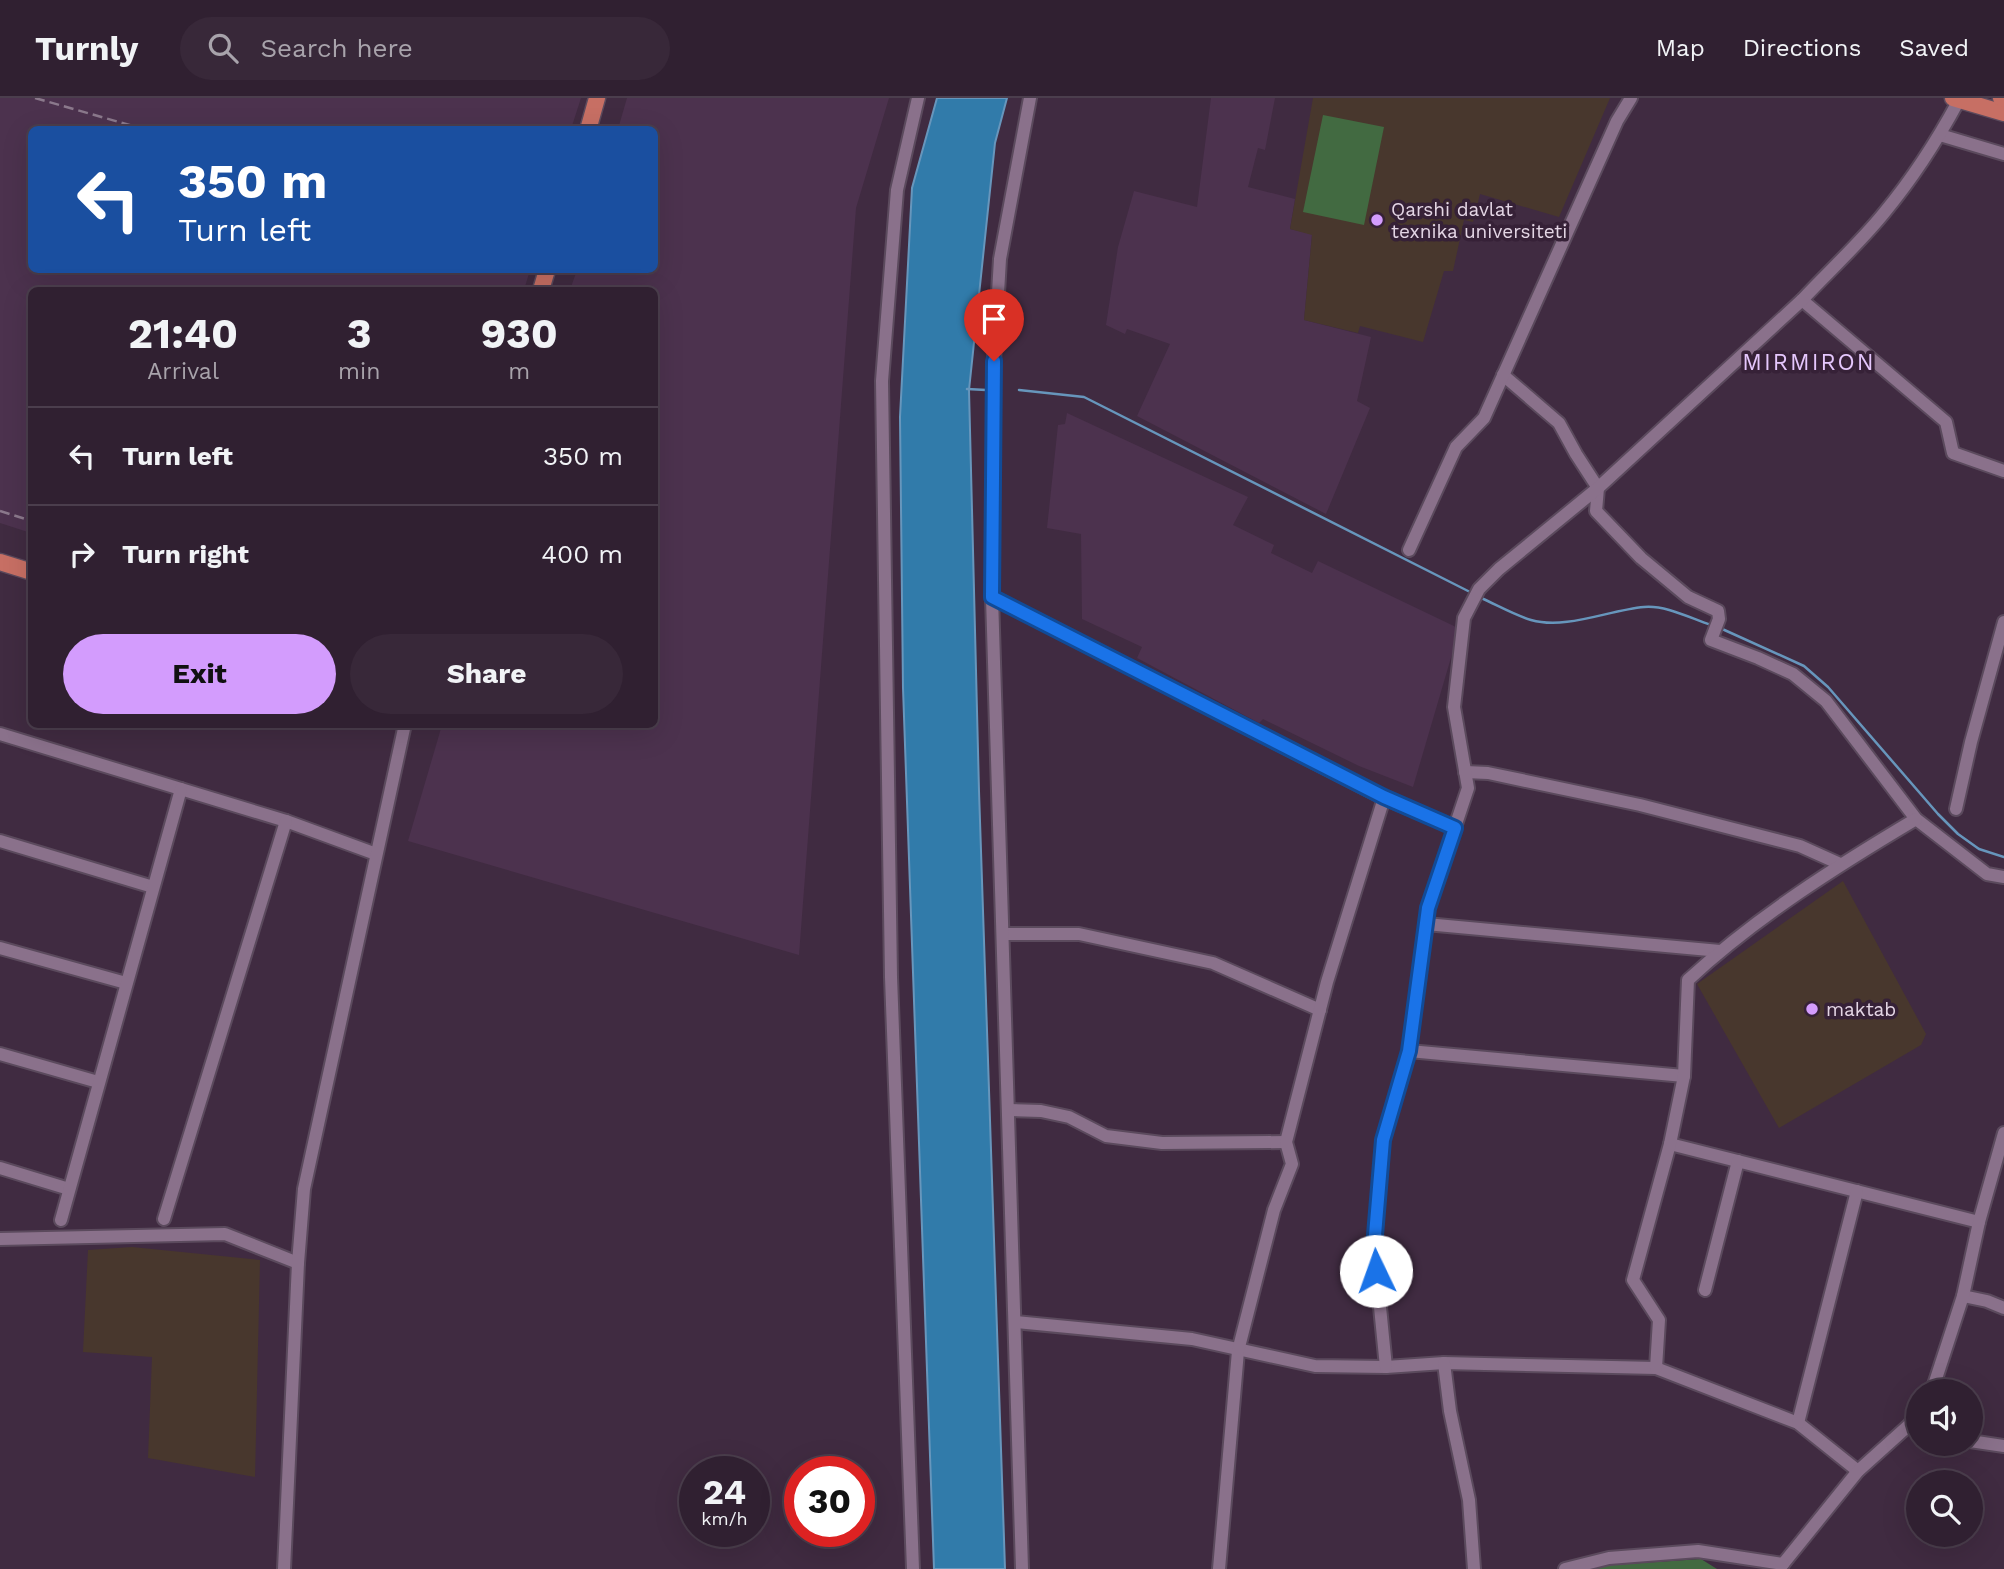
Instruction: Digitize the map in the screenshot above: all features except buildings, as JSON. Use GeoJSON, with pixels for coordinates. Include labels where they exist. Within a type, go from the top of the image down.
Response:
{"type":"FeatureCollection","features":[{"type":"Feature","properties":{"kind":"main road"},"geometry":{"type":"LineString","coordinates":[[589,126],[597,98]]}},
{"type":"Feature","properties":{"kind":"main road"},"geometry":{"type":"LineString","coordinates":[[1956,99],[2004,113]]}},
{"type":"Feature","properties":{"kind":"main road"},"geometry":{"type":"LineString","coordinates":[[0,562],[28,571]]}},
{"type":"Feature","properties":{"kind":"street"},"geometry":{"type":"LineString","coordinates":[[913,1569],[891,977],[882,381],[898,190],[918,98]]}},
{"type":"Feature","properties":{"kind":"street"},"geometry":{"type":"LineString","coordinates":[[1022,1569],[992,597],[994,361],[1000,259],[1030,98]]}},
{"type":"Feature","properties":{"kind":"street"},"geometry":{"type":"LineString","coordinates":[[1409,550],[1457,447],[1484,418],[1617,121],[1630,98]]}},
{"type":"Feature","properties":{"kind":"street"},"geometry":{"type":"LineString","coordinates":[[1386,1367],[1374,1247],[1383,1140],[1409,1051],[1428,908],[1468,788],[1454,707],[1464,618],[1479,589],[1499,569],[1598,488],[1802,300],[1884,214],[1940,135],[1956,99]]}},
{"type":"Feature","properties":{"kind":"street"},"geometry":{"type":"LineString","coordinates":[[1940,135],[2004,154]]}},
{"type":"Feature","properties":{"kind":"street"},"geometry":{"type":"LineString","coordinates":[[1802,300],[1946,422],[1953,453],[2004,471]]}},
{"type":"Feature","properties":{"kind":"street"},"geometry":{"type":"LineString","coordinates":[[1503,375],[1559,424],[1598,488],[1596,511],[1632,549],[1688,597],[1718,611],[1719,619],[1711,640],[1793,674],[1826,701],[1916,819],[1987,874],[2004,877]]}},
{"type":"Feature","properties":{"kind":"street"},"geometry":{"type":"LineString","coordinates":[[992,597],[1384,797],[1455,828]]}},
{"type":"Feature","properties":{"kind":"street"},"geometry":{"type":"LineString","coordinates":[[1956,809],[1971,742],[2004,622]]}},
{"type":"Feature","properties":{"kind":"street"},"geometry":{"type":"LineString","coordinates":[[285,1569],[298,1264],[304,1189],[404,728]]}},
{"type":"Feature","properties":{"kind":"street"},"geometry":{"type":"LineString","coordinates":[[0,734],[286,821],[376,854]]}},
{"type":"Feature","properties":{"kind":"street"},"geometry":{"type":"LineString","coordinates":[[1465,772],[1488,773],[1640,804],[1800,846],[1840,864]]}},
{"type":"Feature","properties":{"kind":"street"},"geometry":{"type":"LineString","coordinates":[[61,1220],[181,789]]}},
{"type":"Feature","properties":{"kind":"street"},"geometry":{"type":"LineString","coordinates":[[1219,1569],[1238,1350],[1274,1210],[1292,1164],[1286,1142],[1320,1010],[1384,797]]}},
{"type":"Feature","properties":{"kind":"street"},"geometry":{"type":"LineString","coordinates":[[1656,1368],[1659,1320],[1633,1280],[1670,1144],[1684,1076],[1688,981],[1720,951],[1840,864],[1916,819]]}},
{"type":"Feature","properties":{"kind":"street"},"geometry":{"type":"LineString","coordinates":[[164,1219],[286,821]]}},
{"type":"Feature","properties":{"kind":"street"},"geometry":{"type":"LineString","coordinates":[[0,841],[153,887]]}},
{"type":"Feature","properties":{"kind":"street"},"geometry":{"type":"LineString","coordinates":[[1426,925],[1720,951]]}},
{"type":"Feature","properties":{"kind":"street"},"geometry":{"type":"LineString","coordinates":[[1003,934],[1079,934],[1213,963],[1320,1010]]}},
{"type":"Feature","properties":{"kind":"street"},"geometry":{"type":"LineString","coordinates":[[0,948],[126,984]]}},
{"type":"Feature","properties":{"kind":"street"},"geometry":{"type":"LineString","coordinates":[[1409,1051],[1684,1076]]}},
{"type":"Feature","properties":{"kind":"street"},"geometry":{"type":"LineString","coordinates":[[0,1054],[98,1082]]}},
{"type":"Feature","properties":{"kind":"street"},"geometry":{"type":"LineString","coordinates":[[1009,1110],[1041,1111],[1069,1117],[1106,1136],[1162,1143],[1286,1142]]}},
{"type":"Feature","properties":{"kind":"street"},"geometry":{"type":"LineString","coordinates":[[1937,1379],[1963,1296],[1979,1222],[2004,1133]]}},
{"type":"Feature","properties":{"kind":"street"},"geometry":{"type":"LineString","coordinates":[[1670,1144],[1979,1222]]}},
{"type":"Feature","properties":{"kind":"street"},"geometry":{"type":"LineString","coordinates":[[1705,1290],[1738,1161]]}},
{"type":"Feature","properties":{"kind":"street"},"geometry":{"type":"LineString","coordinates":[[0,1168],[69,1189]]}},
{"type":"Feature","properties":{"kind":"street"},"geometry":{"type":"LineString","coordinates":[[1798,1423],[1857,1191]]}},
{"type":"Feature","properties":{"kind":"street"},"geometry":{"type":"LineString","coordinates":[[0,1239],[225,1234],[298,1264]]}},
{"type":"Feature","properties":{"kind":"street"},"geometry":{"type":"LineString","coordinates":[[1963,1296],[2004,1308]]}},
{"type":"Feature","properties":{"kind":"street"},"geometry":{"type":"LineString","coordinates":[[1015,1322],[1192,1339],[1315,1366],[1386,1367],[1444,1363],[1656,1368],[1798,1423],[1858,1471]]}},
{"type":"Feature","properties":{"kind":"street"},"geometry":{"type":"LineString","coordinates":[[1444,1363],[1450,1411],[1469,1500],[1474,1569]]}},
{"type":"Feature","properties":{"kind":"street"},"geometry":{"type":"LineString","coordinates":[[1565,1569],[1609,1558],[1698,1551],[1784,1567],[1858,1471],[1906,1433]]}},
{"type":"Feature","properties":{"kind":"street"},"geometry":{"type":"LineString","coordinates":[[1983,1443],[2004,1446]]}},
{"type":"Feature","properties":{"kind":"shaded area"},"geometry":{"type":"Polygon","coordinates":[[[0,98],[581,98],[572,126],[28,126],[28,273],[529,273],[525,287],[28,287],[28,532],[0,523],[0,98]]]}},
{"type":"Feature","properties":{"kind":"shaded area"},"geometry":{"type":"Polygon","coordinates":[[[627,98],[889,98],[856,208],[799,955],[408,841],[441,728],[658,728],[658,287],[571,287],[576,273],[658,273],[658,126],[619,126],[627,98]]]}},
{"type":"Feature","properties":{"kind":"shaded area"},"geometry":{"type":"Polygon","coordinates":[[[1211,98],[1275,98],[1265,150],[1258,148],[1248,187],[1295,199],[1290,229],[1312,234],[1304,320],[1371,337],[1357,401],[1370,408],[1326,514],[1137,416],[1170,344],[1127,329],[1125,334],[1106,325],[1118,247],[1134,191],[1197,207],[1211,98]]]}},
{"type":"Feature","properties":{"kind":"shaded area","name":"Qarshi davlat texnika universiteti"},"geometry":{"type":"Polygon","coordinates":[[[1313,98],[1610,98],[1559,217],[1480,194],[1473,222],[1464,220],[1453,271],[1444,271],[1423,342],[1360,326],[1358,333],[1304,320],[1312,235],[1290,229],[1313,98]]]}},
{"type":"Feature","properties":{"kind":"shaded area"},"geometry":{"type":"Polygon","coordinates":[[[1067,413],[1248,497],[1233,525],[1274,545],[1271,553],[1312,573],[1318,561],[1456,627],[1455,644],[1413,787],[1359,766],[1263,719],[1259,723],[1137,658],[1142,647],[1082,619],[1081,534],[1047,528],[1058,425],[1065,424],[1067,413]]]}},
{"type":"Feature","properties":{"kind":"shaded area","name":"maktab"},"geometry":{"type":"Polygon","coordinates":[[[1843,881],[1926,1034],[1921,1045],[1779,1128],[1697,984],[1843,881]]]}},
{"type":"Feature","properties":{"kind":"shaded area"},"geometry":{"type":"Polygon","coordinates":[[[132,1247],[260,1260],[255,1477],[148,1458],[152,1357],[83,1352],[88,1250],[132,1247]]]}},
{"type":"Feature","properties":{"kind":"green space"},"geometry":{"type":"Polygon","coordinates":[[[1323,115],[1384,127],[1364,225],[1303,212],[1323,115]]]}},
{"type":"Feature","properties":{"kind":"green space"},"geometry":{"type":"Polygon","coordinates":[[[1701,1559],[1717,1569],[1585,1569],[1597,1566],[1701,1559]]]}},
{"type":"Feature","properties":{"kind":"water"},"geometry":{"type":"Polygon","coordinates":[[[937,98],[1007,98],[995,143],[969,390],[979,791],[1005,1569],[934,1569],[903,688],[900,417],[912,188],[937,98]]]}},
{"type":"Feature","properties":{"kind":"waterway"},"geometry":{"type":"LineString","coordinates":[[967,389],[986,390]]}},
{"type":"Feature","properties":{"kind":"waterway"},"geometry":{"type":"LineString","coordinates":[[1019,390],[1084,397],[1472,593]]}},
{"type":"Feature","properties":{"kind":"waterway"},"geometry":{"type":"LineString","coordinates":[[1481,598],[1525,618],[1544,622],[1559,623],[1652,607],[1711,625]]}},
{"type":"Feature","properties":{"kind":"waterway"},"geometry":{"type":"LineString","coordinates":[[1720,628],[1804,666],[1828,687],[1958,834],[1979,849],[2004,857]]}},
{"type":"Feature","properties":{"kind":"railway"},"geometry":{"type":"LineString","coordinates":[[35,98],[133,126]]}},
{"type":"Feature","properties":{"kind":"railway"},"geometry":{"type":"LineString","coordinates":[[0,511],[28,520]]}},
{"type":"Feature","properties":{"kind":"place","name":"Qarshi davlat texnika universiteti"},"geometry":{"type":"Point","coordinates":[1377,220]}},
{"type":"Feature","properties":{"kind":"place","name":"maktab"},"geometry":{"type":"Point","coordinates":[1812,1009]}},
{"type":"Feature","properties":{"kind":"district","name":"MIRMIRON"},"geometry":{"type":"Point","coordinates":[1809,362]}},
{"type":"Feature","properties":{"kind":"route"},"geometry":{"type":"LineString","coordinates":[[994,361],[992,597],[1384,797],[1455,828],[1428,908],[1409,1051],[1383,1140],[1374,1247],[1376,1271]]}}]}
